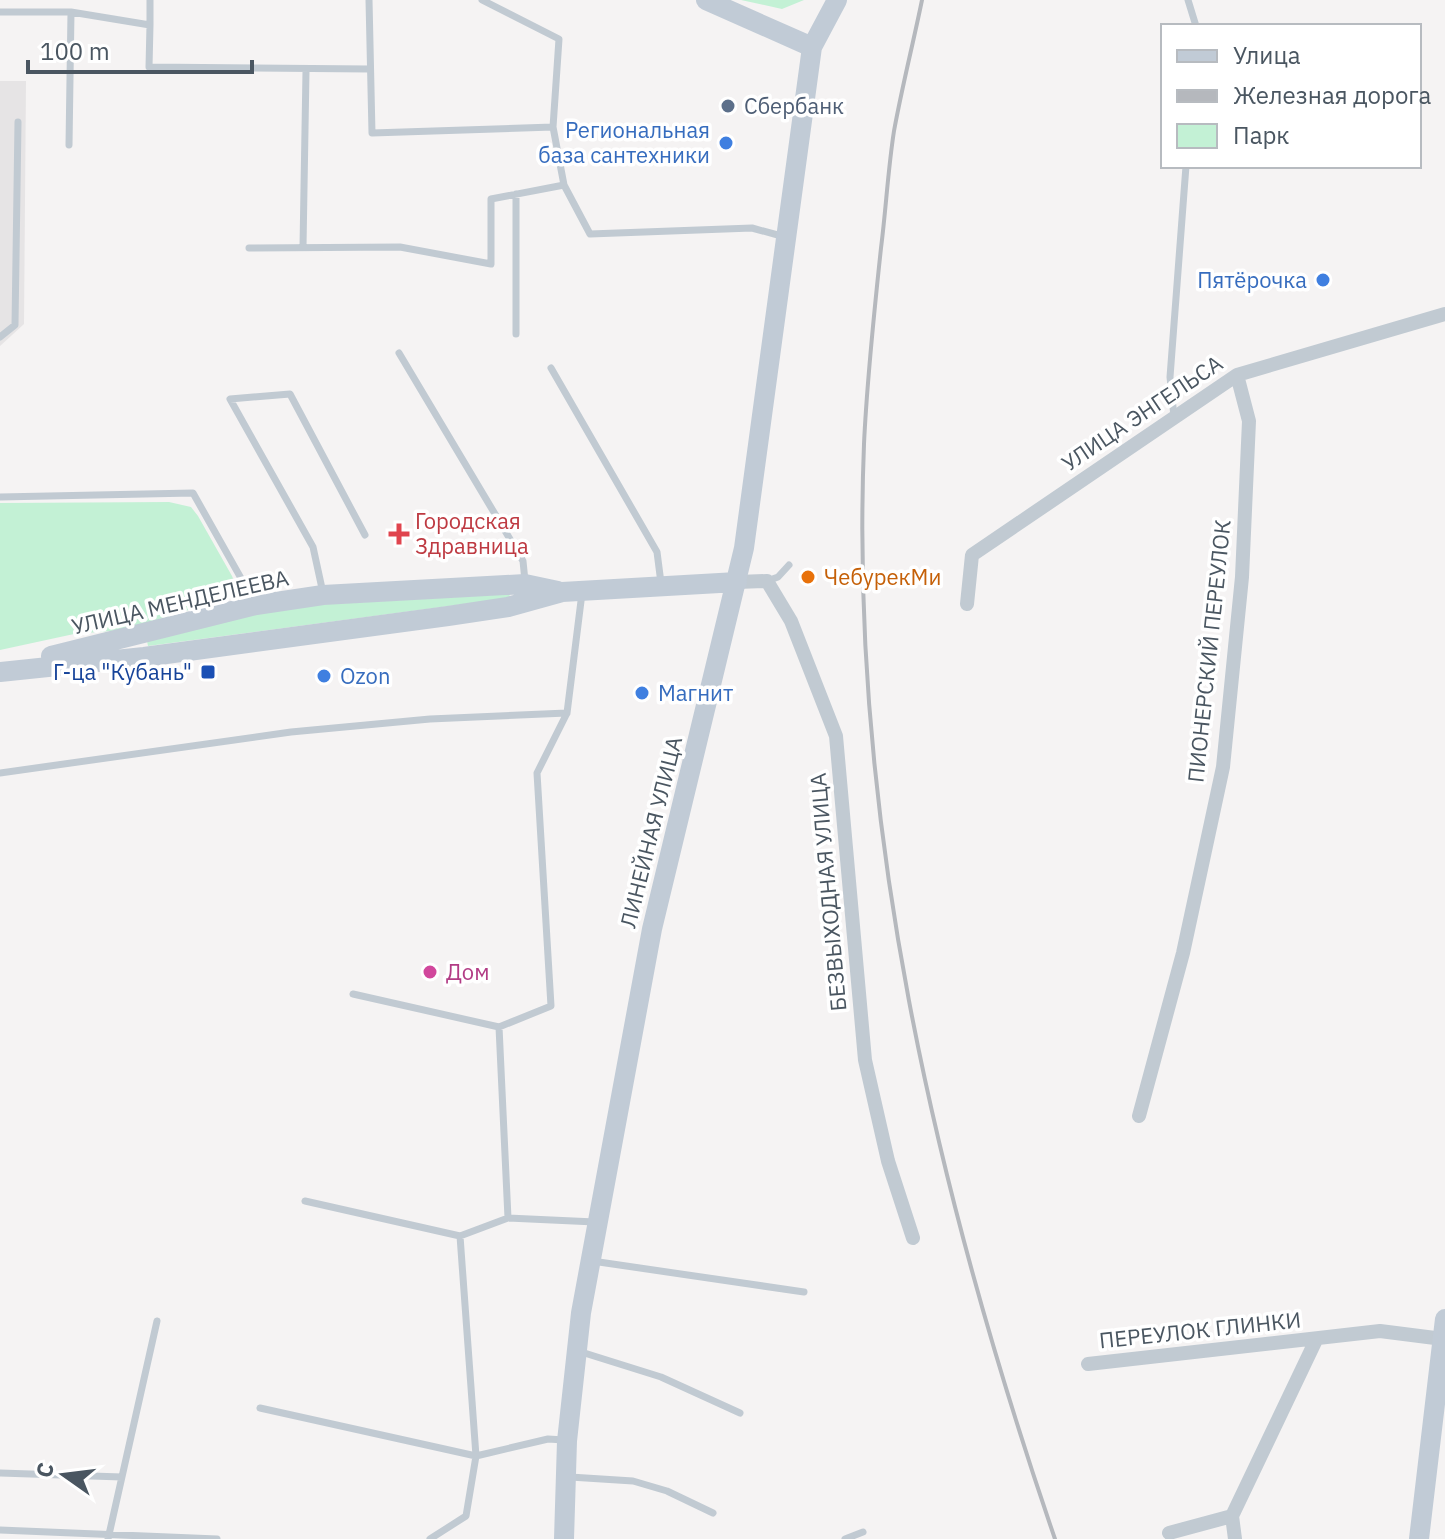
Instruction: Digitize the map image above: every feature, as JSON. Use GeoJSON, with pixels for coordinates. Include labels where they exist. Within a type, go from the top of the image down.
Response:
{"type":"FeatureCollection","features":[{"type":"Feature","properties":{"kind":"main road"},"geometry":{"type":"LineString","coordinates":[[706,0],[812,47]]}},
{"type":"Feature","properties":{"kind":"main road","name":"ЛИНЕЙНАЯ УЛИЦА"},"geometry":{"type":"LineString","coordinates":[[564,1539],[567,1441],[575,1351],[590,1261],[652,929],[737,582],[812,47],[837,0]]}},
{"type":"Feature","properties":{"kind":"main road","name":"УЛИЦА МЕНДЕЛЕЕВА"},"geometry":{"type":"LineString","coordinates":[[0,670],[144,657],[448,616],[508,607],[572,592],[737,582]]}},
{"type":"Feature","properties":{"kind":"main road","name":"УЛИЦА МЕНДЕЛЕЕВА"},"geometry":{"type":"LineString","coordinates":[[0,670],[256,605],[323,595],[525,584],[572,592]]}},
{"type":"Feature","properties":{"kind":"main road"},"geometry":{"type":"LineString","coordinates":[[1419,1539],[1438,1444],[1444,1329]]}},
{"type":"Feature","properties":{"kind":"street","name":"УЛИЦА ЭНГЕЛЬСА"},"geometry":{"type":"LineString","coordinates":[[967,604],[972,555],[1237,375],[1445,314]]}},
{"type":"Feature","properties":{"kind":"street","name":"ПИОНЕРСКИЙ ПЕРЕУЛОК"},"geometry":{"type":"LineString","coordinates":[[1139,1116],[1160,1027],[1183,953],[1223,767],[1242,577],[1249,421],[1237,375]]}},
{"type":"Feature","properties":{"kind":"street"},"geometry":{"type":"LineString","coordinates":[[737,582],[767,581]]}},
{"type":"Feature","properties":{"kind":"street","name":"БЕЗВЫХОДНАЯ УЛИЦА"},"geometry":{"type":"LineString","coordinates":[[767,581],[791,621],[836,736],[865,1060],[888,1161],[913,1238]]}},
{"type":"Feature","properties":{"kind":"street","name":"ПЕРЕУЛОК ГЛИНКИ"},"geometry":{"type":"LineString","coordinates":[[1088,1364],[1380,1331],[1444,1329]]}},
{"type":"Feature","properties":{"kind":"street","name":"ПЕРЕУЛОК ГЛИНКИ"},"geometry":{"type":"LineString","coordinates":[[1232,1516],[1316,1340]]}},
{"type":"Feature","properties":{"kind":"street"},"geometry":{"type":"LineString","coordinates":[[1169,1533],[1232,1516],[1235,1539]]}},
{"type":"Feature","properties":{"kind":"lane"},"geometry":{"type":"LineString","coordinates":[[150,0],[149,67],[306,71],[369,69]]}},
{"type":"Feature","properties":{"kind":"lane"},"geometry":{"type":"LineString","coordinates":[[369,0],[372,133],[553,127]]}},
{"type":"Feature","properties":{"kind":"lane"},"geometry":{"type":"LineString","coordinates":[[482,0],[559,39],[553,127],[564,185],[590,234],[752,228],[786,238]]}},
{"type":"Feature","properties":{"kind":"lane"},"geometry":{"type":"LineString","coordinates":[[1188,0],[1195,24]]}},
{"type":"Feature","properties":{"kind":"lane"},"geometry":{"type":"LineString","coordinates":[[0,12],[71,12],[150,25]]}},
{"type":"Feature","properties":{"kind":"lane"},"geometry":{"type":"LineString","coordinates":[[69,145],[71,12]]}},
{"type":"Feature","properties":{"kind":"lane"},"geometry":{"type":"LineString","coordinates":[[303,247],[306,71]]}},
{"type":"Feature","properties":{"kind":"lane"},"geometry":{"type":"LineString","coordinates":[[0,337],[15,325],[18,122]]}},
{"type":"Feature","properties":{"kind":"lane"},"geometry":{"type":"LineString","coordinates":[[1174,417],[1170,377],[1186,168]]}},
{"type":"Feature","properties":{"kind":"lane"},"geometry":{"type":"LineString","coordinates":[[249,248],[400,247],[491,264],[491,199],[564,185]]}},
{"type":"Feature","properties":{"kind":"lane"},"geometry":{"type":"LineString","coordinates":[[516,194],[516,334]]}},
{"type":"Feature","properties":{"kind":"lane"},"geometry":{"type":"LineString","coordinates":[[399,353],[523,561],[525,584]]}},
{"type":"Feature","properties":{"kind":"lane"},"geometry":{"type":"LineString","coordinates":[[551,368],[657,552],[661,585]]}},
{"type":"Feature","properties":{"kind":"lane"},"geometry":{"type":"LineString","coordinates":[[323,595],[313,547],[230,399],[290,394],[365,535]]}},
{"type":"Feature","properties":{"kind":"lane"},"geometry":{"type":"LineString","coordinates":[[0,497],[193,493],[256,605]]}},
{"type":"Feature","properties":{"kind":"lane"},"geometry":{"type":"LineString","coordinates":[[767,581],[778,577],[789,565]]}},
{"type":"Feature","properties":{"kind":"lane"},"geometry":{"type":"LineString","coordinates":[[353,994],[499,1027],[551,1006],[537,773],[567,713],[572,592]]}},
{"type":"Feature","properties":{"kind":"lane"},"geometry":{"type":"LineString","coordinates":[[0,773],[291,732],[430,719],[567,713]]}},
{"type":"Feature","properties":{"kind":"lane"},"geometry":{"type":"LineString","coordinates":[[499,1027],[508,1218]]}},
{"type":"Feature","properties":{"kind":"lane"},"geometry":{"type":"LineString","coordinates":[[305,1201],[460,1236],[508,1218],[598,1222]]}},
{"type":"Feature","properties":{"kind":"lane"},"geometry":{"type":"LineString","coordinates":[[430,1539],[466,1516],[476,1456],[460,1236]]}},
{"type":"Feature","properties":{"kind":"lane"},"geometry":{"type":"LineString","coordinates":[[590,1261],[804,1292]]}},
{"type":"Feature","properties":{"kind":"lane"},"geometry":{"type":"LineString","coordinates":[[108,1537],[157,1321]]}},
{"type":"Feature","properties":{"kind":"lane"},"geometry":{"type":"LineString","coordinates":[[575,1351],[661,1377],[740,1413]]}},
{"type":"Feature","properties":{"kind":"lane"},"geometry":{"type":"LineString","coordinates":[[260,1408],[476,1456],[548,1439],[567,1441]]}},
{"type":"Feature","properties":{"kind":"lane"},"geometry":{"type":"LineString","coordinates":[[0,1473],[122,1477]]}},
{"type":"Feature","properties":{"kind":"lane"},"geometry":{"type":"LineString","coordinates":[[568,1477],[633,1481],[667,1491],[713,1513]]}},
{"type":"Feature","properties":{"kind":"lane"},"geometry":{"type":"LineString","coordinates":[[0,1530],[108,1537],[217,1539]]}},
{"type":"Feature","properties":{"kind":"lane"},"geometry":{"type":"LineString","coordinates":[[845,1539],[863,1532]]}},
{"type":"Feature","properties":{"kind":"shaded area"},"geometry":{"type":"Polygon","coordinates":[[[0,81],[26,81],[24,324],[0,346],[0,81]]]}},
{"type":"Feature","properties":{"kind":"green space"},"geometry":{"type":"Polygon","coordinates":[[[741,0],[804,0],[782,9],[741,0]]]}},
{"type":"Feature","properties":{"kind":"green space"},"geometry":{"type":"Polygon","coordinates":[[[169,502],[191,507],[198,516],[236,586],[225,599],[123,630],[74,634],[0,650],[0,503],[169,502]]]}},
{"type":"Feature","properties":{"kind":"green space"},"geometry":{"type":"Polygon","coordinates":[[[510,594],[509,598],[148,646],[147,641],[276,607],[510,594]]]}},
{"type":"Feature","properties":{"kind":"railway"},"geometry":{"type":"LineString","coordinates":[[922,0],[892,145],[867,395],[863,584],[871,723],[886,862],[909,1000],[938,1137],[972,1273],[1055,1539]]}},
{"type":"Feature","properties":{"kind":"place","name":"Сбербанк"},"geometry":{"type":"Point","coordinates":[728,106]}},
{"type":"Feature","properties":{"kind":"place","name":"Региональная база сантехники"},"geometry":{"type":"Point","coordinates":[726,143]}},
{"type":"Feature","properties":{"kind":"place","name":"Пятёрочка"},"geometry":{"type":"Point","coordinates":[1323,280]}},
{"type":"Feature","properties":{"kind":"place","name":"Городская Здравница"},"geometry":{"type":"Point","coordinates":[399,534]}},
{"type":"Feature","properties":{"kind":"place","name":"ЧебурекМи"},"geometry":{"type":"Point","coordinates":[808,577]}},
{"type":"Feature","properties":{"kind":"place","name":"Г-ца \"Кубань\""},"geometry":{"type":"Point","coordinates":[208,672]}},
{"type":"Feature","properties":{"kind":"place","name":"Ozon"},"geometry":{"type":"Point","coordinates":[324,676]}},
{"type":"Feature","properties":{"kind":"place","name":"Магнит"},"geometry":{"type":"Point","coordinates":[642,693]}},
{"type":"Feature","properties":{"kind":"place","name":"Дом"},"geometry":{"type":"Point","coordinates":[430,972]}}]}
